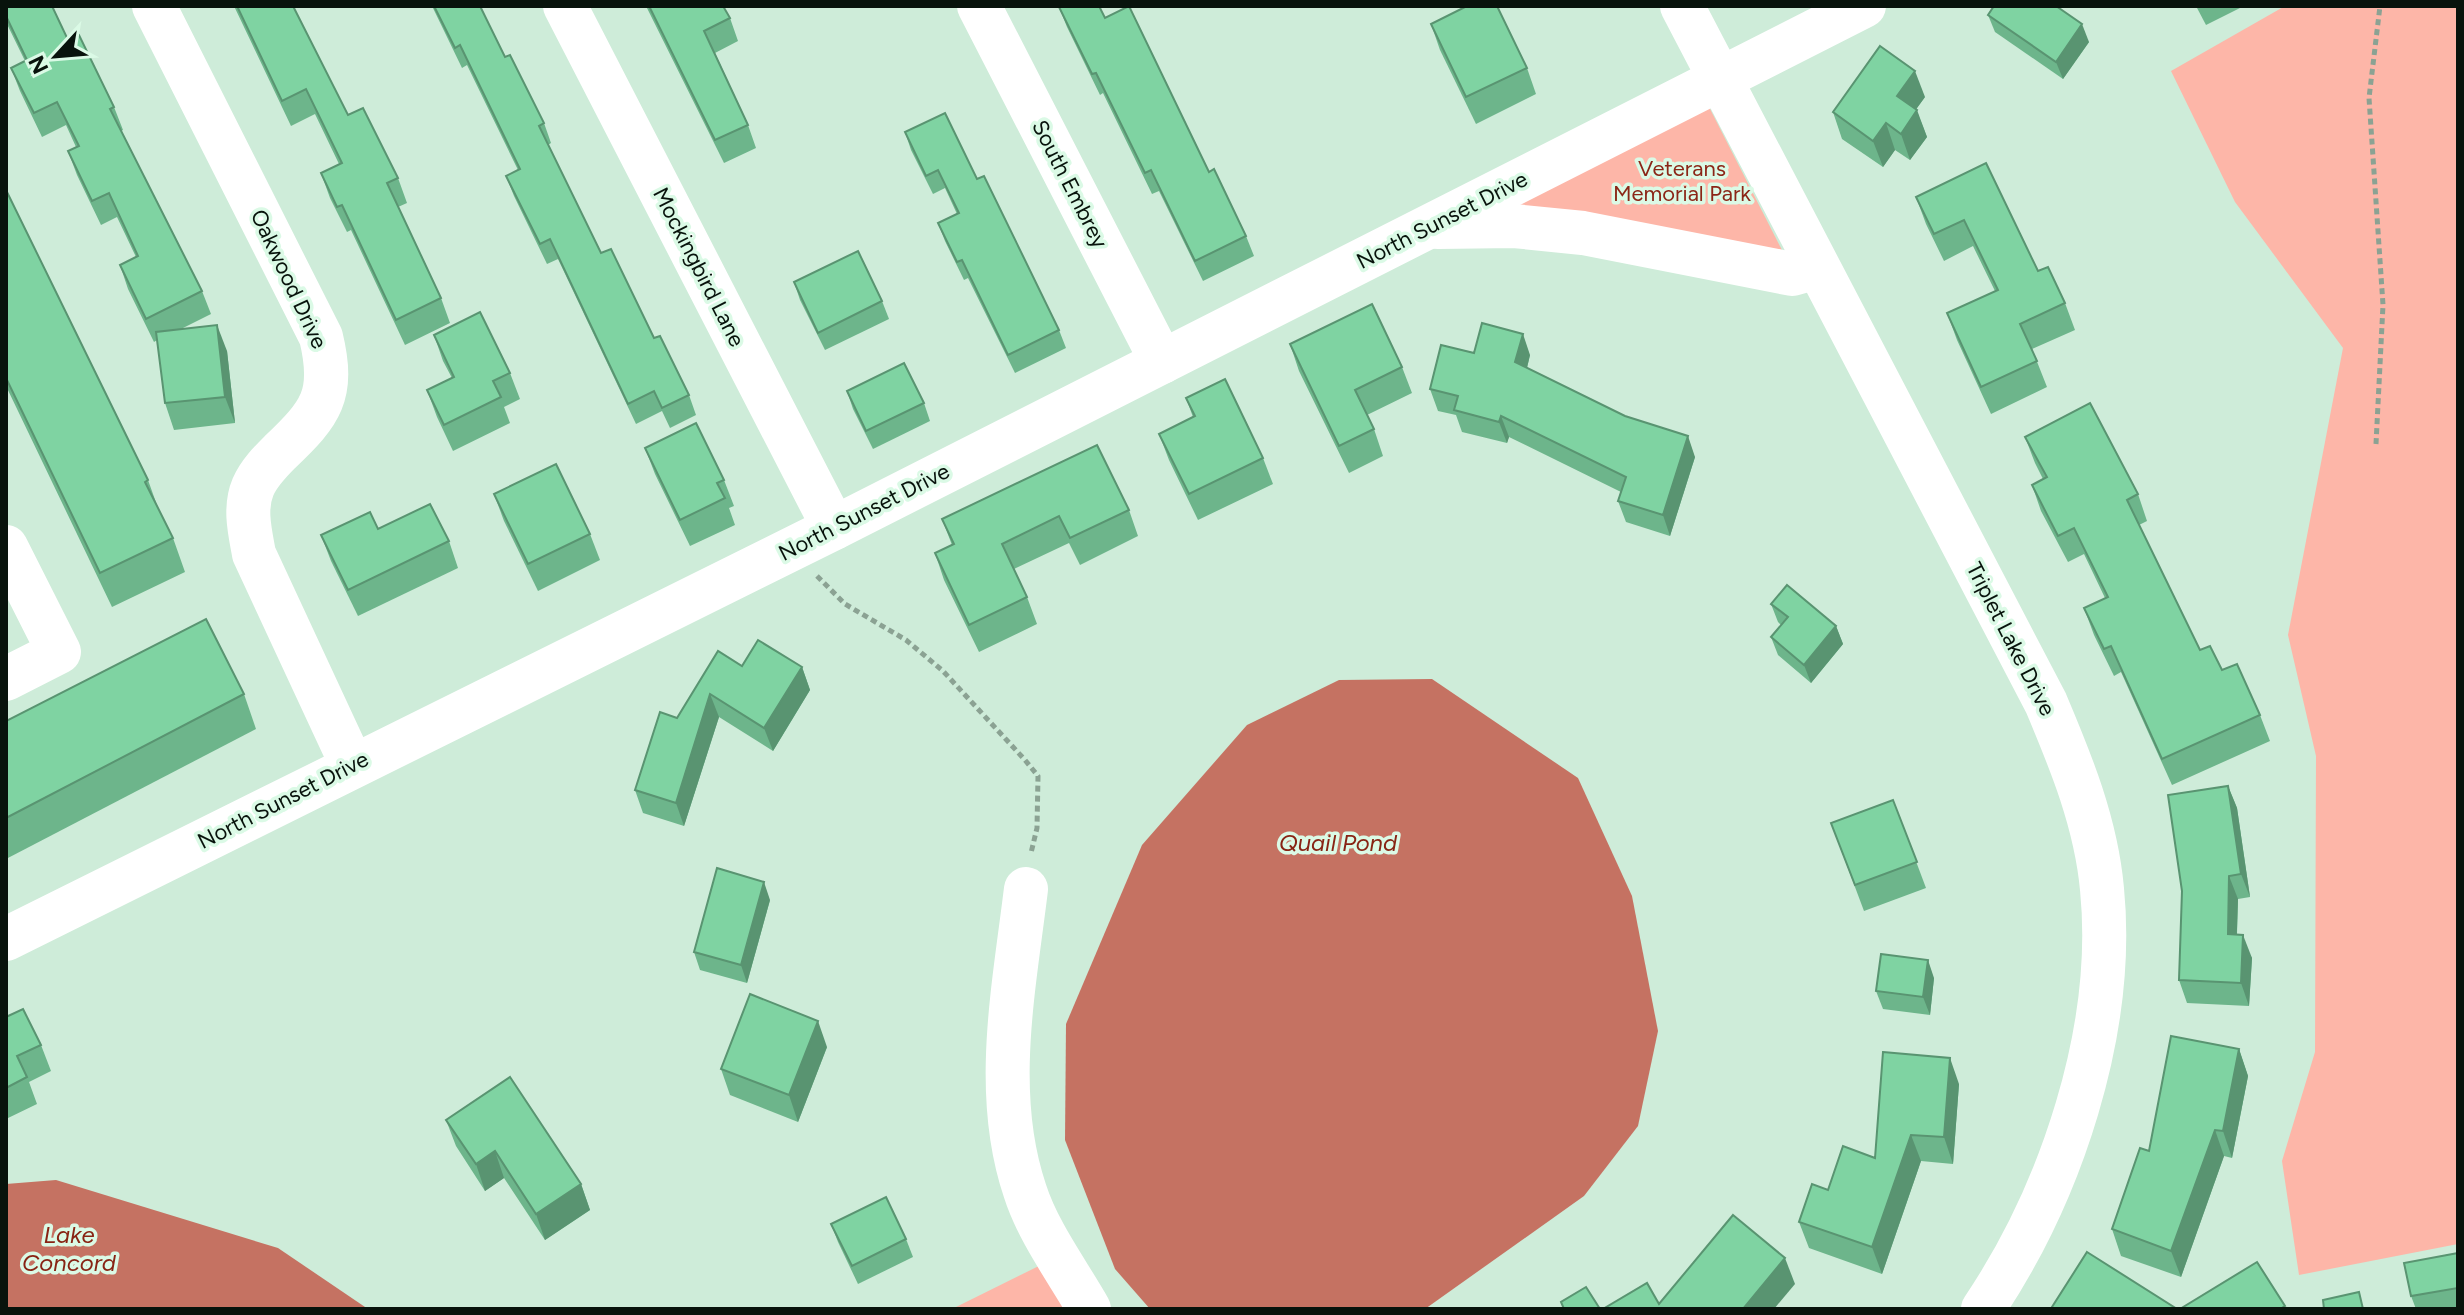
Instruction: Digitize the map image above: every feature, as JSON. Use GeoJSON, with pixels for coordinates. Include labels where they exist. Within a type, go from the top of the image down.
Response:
{"type":"FeatureCollection","features":[{"type":"Feature","properties":{"kind":"street","name":"Oakwood Drive"},"geometry":{"type":"LineString","coordinates":[[154,6],[321,337],[329,369],[324,397],[311,422],[268,464],[253,487],[247,519],[254,554],[352,765]]}},
{"type":"Feature","properties":{"kind":"street","name":"Mockingbird Lane"},"geometry":{"type":"LineString","coordinates":[[565,6],[834,528]]}},
{"type":"Feature","properties":{"kind":"street","name":"South Embrey"},"geometry":{"type":"LineString","coordinates":[[979,6],[1162,362]]}},
{"type":"Feature","properties":{"kind":"street","name":"Triplet Lake Drive"},"geometry":{"type":"LineString","coordinates":[[1682,6],[2046,703],[2080,785],[2102,888],[2103,973],[2082,1095],[2002,1301]]}},
{"type":"Feature","properties":{"kind":"street","name":"North Sunset Drive"},"geometry":{"type":"LineString","coordinates":[[6,939],[834,528],[1864,6]]}},
{"type":"Feature","properties":{"kind":"street"},"geometry":{"type":"LineString","coordinates":[[1427,228],[1514,226],[1583,233],[1792,274],[1817,267]]}},
{"type":"Feature","properties":{"kind":"street"},"geometry":{"type":"LineString","coordinates":[[6,547],[59,652],[6,679]]}},
{"type":"Feature","properties":{"kind":"street"},"geometry":{"type":"LineString","coordinates":[[1026,889],[1007,1044],[1011,1147],[1026,1195],[1089,1309]]}},
{"type":"Feature","properties":{"kind":"path"},"geometry":{"type":"LineString","coordinates":[[2376,444],[2383,305],[2369,98],[2380,6]]}},
{"type":"Feature","properties":{"kind":"green space"},"geometry":{"type":"Polygon","coordinates":[[[2285,6],[2458,6],[2458,1244],[2299,1275],[2282,1161],[2315,1052],[2316,756],[2288,635],[2343,348],[2235,202],[2171,71],[2285,6]]]}},
{"type":"Feature","properties":{"kind":"green space","name":"Veterans Memorial Park"},"geometry":{"type":"Polygon","coordinates":[[[1708,105],[1786,258],[1512,205],[1708,105]]]}},
{"type":"Feature","properties":{"kind":"green space"},"geometry":{"type":"Polygon","coordinates":[[[1059,1256],[1089,1309],[952,1309],[1059,1256]]]}},
{"type":"Feature","properties":{"kind":"water","name":"Quail Pond"},"geometry":{"type":"Polygon","coordinates":[[[1432,679],[1578,778],[1632,896],[1658,1031],[1638,1126],[1584,1196],[1425,1309],[1150,1309],[1115,1269],[1065,1140],[1066,1024],[1142,845],[1247,725],[1339,680],[1432,679]]]}},
{"type":"Feature","properties":{"kind":"water","name":"Lake Concord"},"geometry":{"type":"Polygon","coordinates":[[[56,1180],[278,1248],[368,1309],[6,1309],[6,1184],[56,1180]]]}},
{"type":"Feature","properties":{"kind":"building"},"geometry":{"type":"Polygon","coordinates":[[[6,6],[52,6],[68,40],[79,35],[114,107],[110,109],[202,291],[146,319],[120,265],[138,256],[109,193],[92,201],[68,151],[79,146],[57,102],[34,113],[11,68],[27,60],[6,16],[6,6]]]}},
{"type":"Feature","properties":{"kind":"building"},"geometry":{"type":"Polygon","coordinates":[[[237,6],[293,6],[348,115],[363,108],[398,178],[387,183],[441,298],[396,320],[342,205],[337,207],[321,173],[342,163],[306,89],[282,101],[237,6]]]}},
{"type":"Feature","properties":{"kind":"building"},"geometry":{"type":"Polygon","coordinates":[[[434,6],[480,6],[505,57],[510,55],[544,123],[539,126],[601,253],[611,249],[654,338],[660,336],[689,395],[662,408],[654,391],[628,404],[550,239],[540,244],[506,176],[520,169],[460,45],[455,48],[434,6]]]}},
{"type":"Feature","properties":{"kind":"building"},"geometry":{"type":"Polygon","coordinates":[[[649,6],[723,6],[730,18],[704,31],[748,125],[715,140],[649,6]]]}},
{"type":"Feature","properties":{"kind":"building"},"geometry":{"type":"Polygon","coordinates":[[[1061,6],[1099,6],[1105,18],[1129,6],[1209,172],[1214,169],[1246,236],[1195,261],[1151,170],[1145,173],[1096,73],[1092,74],[1061,6]]]}},
{"type":"Feature","properties":{"kind":"building"},"geometry":{"type":"Polygon","coordinates":[[[1467,6],[1497,6],[1527,68],[1466,97],[1431,24],[1467,6]]]}},
{"type":"Feature","properties":{"kind":"building"},"geometry":{"type":"Polygon","coordinates":[[[1994,6],[2056,6],[2082,24],[2056,62],[1988,15],[1994,6]]]}},
{"type":"Feature","properties":{"kind":"building"},"geometry":{"type":"Polygon","coordinates":[[[1880,46],[1915,71],[1897,96],[1917,110],[1901,134],[1886,123],[1873,141],[1833,112],[1880,46]]]}},
{"type":"Feature","properties":{"kind":"building"},"geometry":{"type":"Polygon","coordinates":[[[945,113],[977,179],[984,176],[1059,330],[1008,355],[962,260],[957,262],[938,223],[959,213],[938,170],[926,176],[905,132],[945,113]]]}},
{"type":"Feature","properties":{"kind":"building"},"geometry":{"type":"Polygon","coordinates":[[[1986,163],[2038,271],[2048,267],[2065,303],[2020,324],[2037,361],[1981,387],[1947,313],[1998,290],[1964,220],[1934,234],[1916,197],[1986,163]]]}},
{"type":"Feature","properties":{"kind":"building"},"geometry":{"type":"Polygon","coordinates":[[[6,190],[148,480],[145,482],[173,538],[100,573],[6,378],[6,190]]]}},
{"type":"Feature","properties":{"kind":"building"},"geometry":{"type":"Polygon","coordinates":[[[858,251],[882,301],[818,333],[794,282],[858,251]]]}},
{"type":"Feature","properties":{"kind":"building"},"geometry":{"type":"Polygon","coordinates":[[[1372,304],[1402,367],[1355,390],[1374,429],[1339,446],[1290,344],[1372,304]]]}},
{"type":"Feature","properties":{"kind":"building"},"geometry":{"type":"Polygon","coordinates":[[[480,312],[510,373],[493,381],[501,397],[444,425],[427,390],[454,377],[434,335],[480,312]]]}},
{"type":"Feature","properties":{"kind":"building"},"geometry":{"type":"Polygon","coordinates":[[[1482,323],[1523,334],[1515,362],[1625,416],[1688,436],[1663,515],[1618,501],[1626,477],[1501,416],[1499,422],[1454,410],[1458,396],[1430,389],[1441,345],[1474,353],[1482,323]]]}},
{"type":"Feature","properties":{"kind":"building"},"geometry":{"type":"Polygon","coordinates":[[[217,325],[225,397],[165,403],[156,332],[217,325]]]}},
{"type":"Feature","properties":{"kind":"building"},"geometry":{"type":"Polygon","coordinates":[[[904,363],[924,403],[866,431],[847,391],[904,363]]]}},
{"type":"Feature","properties":{"kind":"building"},"geometry":{"type":"Polygon","coordinates":[[[1225,379],[1263,458],[1189,494],[1159,434],[1195,416],[1186,398],[1225,379]]]}},
{"type":"Feature","properties":{"kind":"building"},"geometry":{"type":"Polygon","coordinates":[[[2090,403],[2138,494],[2127,500],[2200,650],[2210,646],[2222,670],[2237,664],[2260,715],[2162,759],[2111,646],[2104,649],[2084,608],[2108,597],[2074,528],[2058,536],[2032,485],[2047,477],[2025,437],[2090,403]]]}},
{"type":"Feature","properties":{"kind":"building"},"geometry":{"type":"Polygon","coordinates":[[[696,423],[724,480],[717,483],[725,498],[680,520],[645,448],[696,423]]]}},
{"type":"Feature","properties":{"kind":"building"},"geometry":{"type":"Polygon","coordinates":[[[1097,445],[1129,510],[1070,538],[1059,516],[1002,544],[1027,597],[969,625],[935,553],[954,544],[942,519],[1097,445]]]}},
{"type":"Feature","properties":{"kind":"building"},"geometry":{"type":"Polygon","coordinates":[[[556,464],[590,534],[528,564],[494,494],[556,464]]]}},
{"type":"Feature","properties":{"kind":"building"},"geometry":{"type":"Polygon","coordinates":[[[430,504],[449,541],[348,590],[321,535],[370,512],[378,529],[430,504]]]}},
{"type":"Feature","properties":{"kind":"building"},"geometry":{"type":"Polygon","coordinates":[[[1787,585],[1836,626],[1804,665],[1771,637],[1788,617],[1771,604],[1787,585]]]}},
{"type":"Feature","properties":{"kind":"building"},"geometry":{"type":"Polygon","coordinates":[[[206,619],[244,694],[6,818],[6,721],[206,619]]]}},
{"type":"Feature","properties":{"kind":"building"},"geometry":{"type":"Polygon","coordinates":[[[758,640],[802,667],[764,728],[710,694],[676,803],[635,790],[660,712],[677,718],[718,651],[742,666],[758,640]]]}},
{"type":"Feature","properties":{"kind":"building"},"geometry":{"type":"Polygon","coordinates":[[[2228,786],[2241,874],[2229,876],[2228,934],[2243,935],[2241,983],[2179,980],[2182,891],[2168,795],[2228,786]]]}},
{"type":"Feature","properties":{"kind":"building"},"geometry":{"type":"Polygon","coordinates":[[[1893,800],[1917,862],[1855,885],[1831,823],[1893,800]]]}},
{"type":"Feature","properties":{"kind":"building"},"geometry":{"type":"Polygon","coordinates":[[[717,868],[764,882],[741,965],[694,952],[717,868]]]}},
{"type":"Feature","properties":{"kind":"building"},"geometry":{"type":"Polygon","coordinates":[[[1881,954],[1928,960],[1923,997],[1876,991],[1881,954]]]}},
{"type":"Feature","properties":{"kind":"building"},"geometry":{"type":"Polygon","coordinates":[[[750,994],[818,1021],[789,1095],[721,1069],[750,994]]]}},
{"type":"Feature","properties":{"kind":"building"},"geometry":{"type":"Polygon","coordinates":[[[23,1009],[41,1045],[17,1056],[27,1077],[6,1088],[6,1017],[23,1009]]]}},
{"type":"Feature","properties":{"kind":"building"},"geometry":{"type":"Polygon","coordinates":[[[2171,1036],[2239,1049],[2223,1131],[2215,1130],[2171,1251],[2112,1229],[2140,1148],[2149,1151],[2171,1036]]]}},
{"type":"Feature","properties":{"kind":"building"},"geometry":{"type":"Polygon","coordinates":[[[1883,1052],[1950,1058],[1944,1137],[1911,1135],[1872,1247],[1799,1222],[1812,1184],[1828,1190],[1843,1146],[1875,1158],[1883,1052]]]}},
{"type":"Feature","properties":{"kind":"building"},"geometry":{"type":"Polygon","coordinates":[[[510,1077],[581,1184],[536,1214],[495,1151],[476,1164],[446,1120],[510,1077]]]}},
{"type":"Feature","properties":{"kind":"building"},"geometry":{"type":"Polygon","coordinates":[[[886,1197],[906,1239],[852,1266],[831,1224],[886,1197]]]}},
{"type":"Feature","properties":{"kind":"building"},"geometry":{"type":"Polygon","coordinates":[[[1733,1215],[1785,1258],[1743,1309],[1603,1309],[1647,1283],[1659,1304],[1733,1215]]]}},
{"type":"Feature","properties":{"kind":"building"},"geometry":{"type":"Polygon","coordinates":[[[2087,1252],[2177,1309],[2055,1309],[2052,1307],[2087,1252]]]}},
{"type":"Feature","properties":{"kind":"building"},"geometry":{"type":"Polygon","coordinates":[[[2458,1253],[2458,1288],[2411,1296],[2404,1263],[2458,1253]]]}},
{"type":"Feature","properties":{"kind":"building"},"geometry":{"type":"Polygon","coordinates":[[[2257,1262],[2285,1306],[2280,1309],[2180,1309],[2257,1262]]]}},
{"type":"Feature","properties":{"kind":"building"},"geometry":{"type":"Polygon","coordinates":[[[1586,1287],[1600,1309],[1564,1309],[1561,1302],[1586,1287]]]}},
{"type":"Feature","properties":{"kind":"building"},"geometry":{"type":"Polygon","coordinates":[[[2359,1292],[2363,1309],[2324,1309],[2323,1300],[2359,1292]]]}}]}
